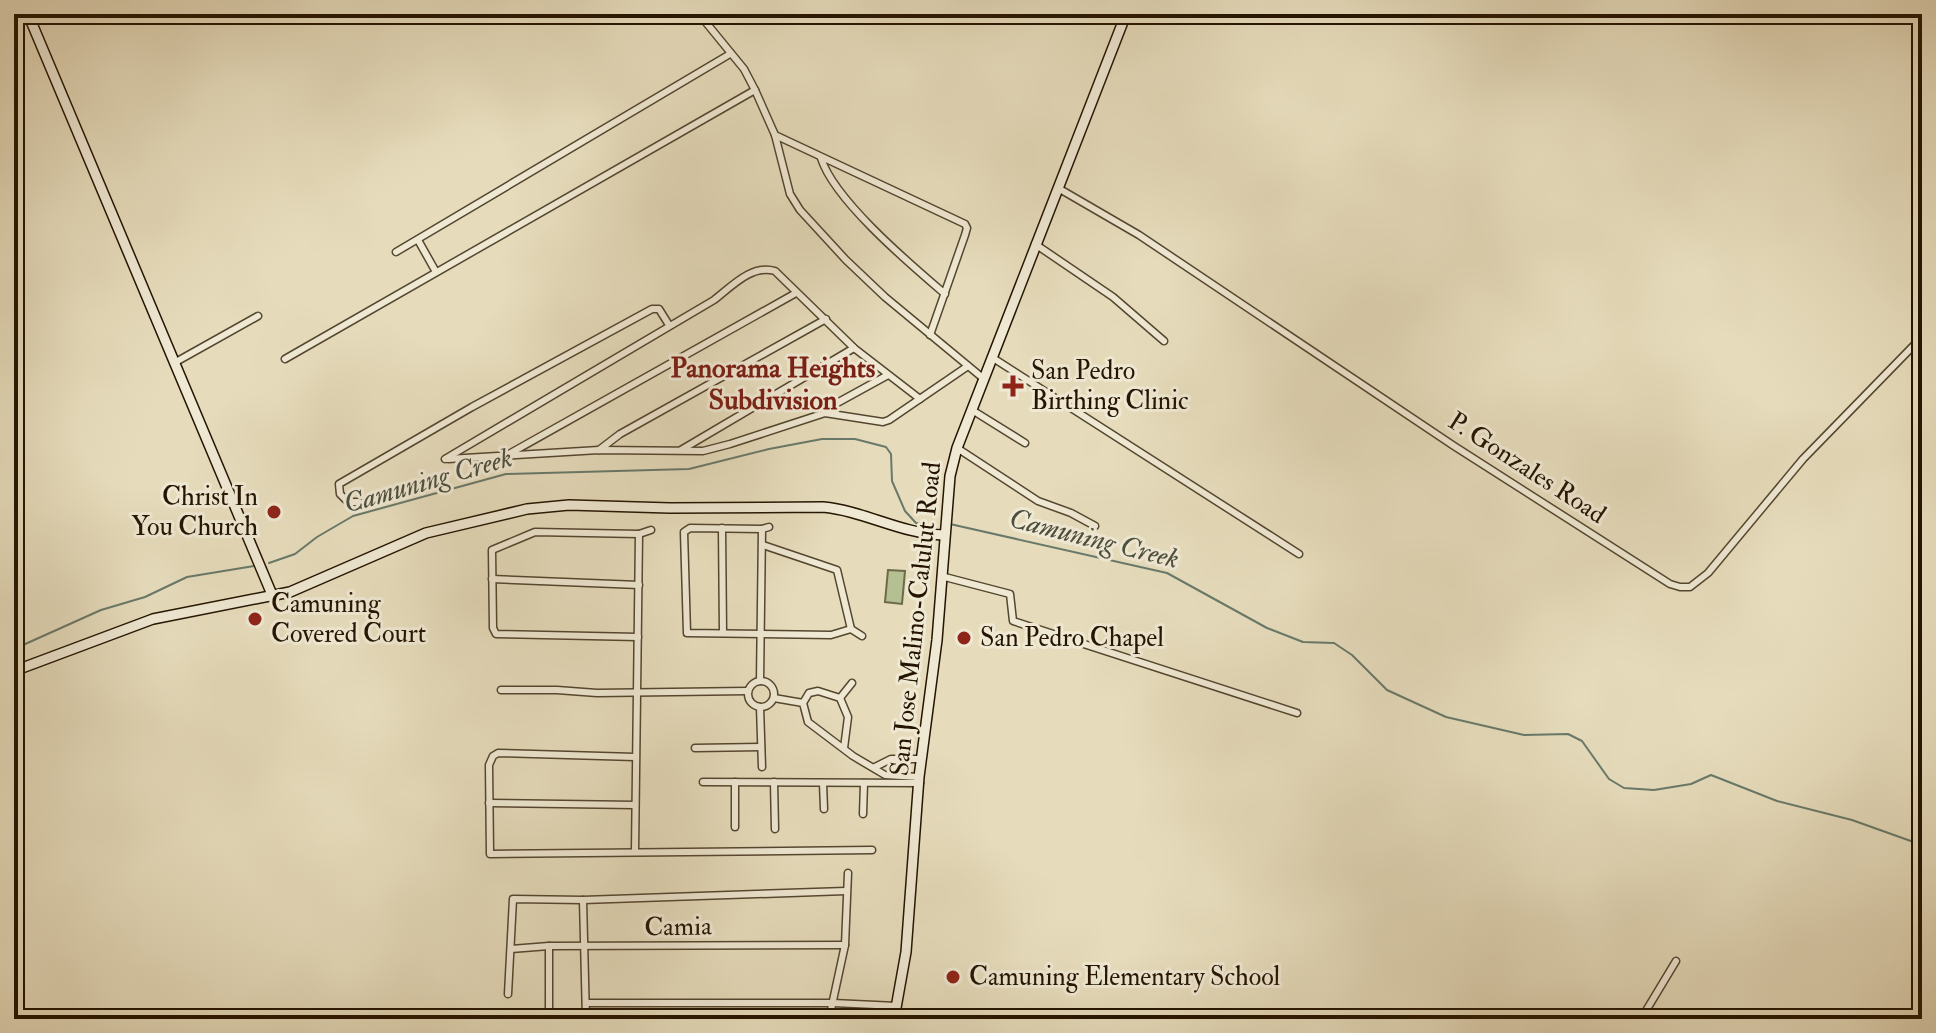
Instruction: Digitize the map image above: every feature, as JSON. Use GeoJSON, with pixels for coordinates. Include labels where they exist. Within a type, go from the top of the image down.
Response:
{"type":"FeatureCollection","features":[{"type":"Feature","properties":{"kind":"street"},"geometry":{"type":"LineString","coordinates":[[28,14],[273,597]]}},
{"type":"Feature","properties":{"kind":"street"},"geometry":{"type":"LineString","coordinates":[[699,14],[744,69],[755,90],[775,135],[783,176],[800,210],[846,260],[909,319],[984,379]]}},
{"type":"Feature","properties":{"kind":"street","name":"San Jose Malino-Calulut Road"},"geometry":{"type":"LineString","coordinates":[[894,1019],[906,952],[919,780],[937,640],[950,476],[957,448],[1126,14]]}},
{"type":"Feature","properties":{"kind":"street"},"geometry":{"type":"LineString","coordinates":[[396,252],[730,54]]}},
{"type":"Feature","properties":{"kind":"street"},"geometry":{"type":"LineString","coordinates":[[285,359],[755,90]]}},
{"type":"Feature","properties":{"kind":"street"},"geometry":{"type":"LineString","coordinates":[[775,135],[965,224],[965,235],[930,335]]}},
{"type":"Feature","properties":{"kind":"street"},"geometry":{"type":"LineString","coordinates":[[821,158],[828,178],[838,190],[945,294]]}},
{"type":"Feature","properties":{"kind":"street","name":"P. Gonzales Road"},"geometry":{"type":"LineString","coordinates":[[1058,188],[1139,235],[1631,561],[1680,587],[1694,585],[1708,573],[1803,459],[1922,337]]}},
{"type":"Feature","properties":{"kind":"street"},"geometry":{"type":"LineString","coordinates":[[418,240],[436,272]]}},
{"type":"Feature","properties":{"kind":"street"},"geometry":{"type":"LineString","coordinates":[[1035,244],[1113,297],[1164,341]]}},
{"type":"Feature","properties":{"kind":"street"},"geometry":{"type":"LineString","coordinates":[[888,375],[825,413],[703,451],[599,450],[445,459],[714,300],[753,271],[763,268],[775,271],[854,348],[920,399]]}},
{"type":"Feature","properties":{"kind":"street"},"geometry":{"type":"LineString","coordinates":[[506,456],[796,293]]}},
{"type":"Feature","properties":{"kind":"street"},"geometry":{"type":"LineString","coordinates":[[359,502],[345,500],[340,494],[339,484],[652,309],[659,309],[669,325]]}},
{"type":"Feature","properties":{"kind":"street"},"geometry":{"type":"LineString","coordinates":[[174,363],[258,316]]}},
{"type":"Feature","properties":{"kind":"street"},"geometry":{"type":"LineString","coordinates":[[599,450],[620,434],[826,319]]}},
{"type":"Feature","properties":{"kind":"street"},"geometry":{"type":"LineString","coordinates":[[680,451],[854,348]]}},
{"type":"Feature","properties":{"kind":"street"},"geometry":{"type":"LineString","coordinates":[[993,358],[1299,554]]}},
{"type":"Feature","properties":{"kind":"street"},"geometry":{"type":"LineString","coordinates":[[825,413],[883,422],[968,366]]}},
{"type":"Feature","properties":{"kind":"street"},"geometry":{"type":"LineString","coordinates":[[972,410],[1025,443]]}},
{"type":"Feature","properties":{"kind":"street"},"geometry":{"type":"LineString","coordinates":[[957,448],[1038,501],[1095,526]]}},
{"type":"Feature","properties":{"kind":"street"},"geometry":{"type":"LineString","coordinates":[[15,730],[18,670],[153,619],[273,597],[302,588],[426,533],[527,509],[555,505],[823,507],[840,509],[916,533],[944,535]]}},
{"type":"Feature","properties":{"kind":"street"},"geometry":{"type":"LineString","coordinates":[[760,681],[762,633],[763,545],[766,528],[690,528],[684,532],[686,630],[690,634],[762,633],[831,635],[851,629]]}},
{"type":"Feature","properties":{"kind":"street"},"geometry":{"type":"LineString","coordinates":[[722,528],[723,633]]}},
{"type":"Feature","properties":{"kind":"street"},"geometry":{"type":"LineString","coordinates":[[638,637],[496,634],[493,628],[493,548],[529,533],[639,534],[651,530]]}},
{"type":"Feature","properties":{"kind":"street"},"geometry":{"type":"LineString","coordinates":[[635,852],[639,534]]}},
{"type":"Feature","properties":{"kind":"street"},"geometry":{"type":"LineString","coordinates":[[763,545],[837,570],[851,629],[862,636]]}},
{"type":"Feature","properties":{"kind":"street"},"geometry":{"type":"LineString","coordinates":[[941,576],[1010,594],[1013,621],[1297,713]]}},
{"type":"Feature","properties":{"kind":"street"},"geometry":{"type":"LineString","coordinates":[[492,579],[639,585]]}},
{"type":"Feature","properties":{"kind":"street"},"geometry":{"type":"LineString","coordinates":[[760,681],[771,685],[774,698],[768,706],[760,707],[749,700],[748,691],[760,681]]}},
{"type":"Feature","properties":{"kind":"street"},"geometry":{"type":"LineString","coordinates":[[840,698],[852,683]]}},
{"type":"Feature","properties":{"kind":"street"},"geometry":{"type":"LineString","coordinates":[[501,690],[748,691]]}},
{"type":"Feature","properties":{"kind":"street"},"geometry":{"type":"LineString","coordinates":[[844,748],[848,717],[840,698],[818,691],[809,693],[803,703],[808,722],[853,756],[885,775],[919,780]]}},
{"type":"Feature","properties":{"kind":"street"},"geometry":{"type":"LineString","coordinates":[[774,698],[803,703]]}},
{"type":"Feature","properties":{"kind":"street"},"geometry":{"type":"LineString","coordinates":[[760,707],[762,767]]}},
{"type":"Feature","properties":{"kind":"street"},"geometry":{"type":"LineString","coordinates":[[695,748],[761,747]]}},
{"type":"Feature","properties":{"kind":"street"},"geometry":{"type":"LineString","coordinates":[[635,757],[498,753],[489,759],[490,854],[872,850]]}},
{"type":"Feature","properties":{"kind":"street"},"geometry":{"type":"LineString","coordinates":[[875,767],[891,759],[922,759]]}},
{"type":"Feature","properties":{"kind":"street"},"geometry":{"type":"LineString","coordinates":[[703,782],[864,783],[919,780]]}},
{"type":"Feature","properties":{"kind":"street"},"geometry":{"type":"LineString","coordinates":[[735,782],[735,827]]}},
{"type":"Feature","properties":{"kind":"street"},"geometry":{"type":"LineString","coordinates":[[774,782],[775,829]]}},
{"type":"Feature","properties":{"kind":"street"},"geometry":{"type":"LineString","coordinates":[[823,783],[824,809]]}},
{"type":"Feature","properties":{"kind":"street"},"geometry":{"type":"LineString","coordinates":[[863,814],[864,783]]}},
{"type":"Feature","properties":{"kind":"street"},"geometry":{"type":"LineString","coordinates":[[489,803],[635,805]]}},
{"type":"Feature","properties":{"kind":"street"},"geometry":{"type":"LineString","coordinates":[[829,1019],[845,945],[848,873]]}},
{"type":"Feature","properties":{"kind":"street"},"geometry":{"type":"LineString","coordinates":[[508,994],[513,899],[583,900],[846,891]]}},
{"type":"Feature","properties":{"kind":"street"},"geometry":{"type":"LineString","coordinates":[[583,900],[586,1019]]}},
{"type":"Feature","properties":{"kind":"street","name":"Camia"},"geometry":{"type":"LineString","coordinates":[[511,949],[549,946],[845,945]]}},
{"type":"Feature","properties":{"kind":"street"},"geometry":{"type":"LineString","coordinates":[[549,946],[549,1019]]}},
{"type":"Feature","properties":{"kind":"street"},"geometry":{"type":"LineString","coordinates":[[1641,1019],[1676,961]]}},
{"type":"Feature","properties":{"kind":"street"},"geometry":{"type":"LineString","coordinates":[[586,1003],[897,1006]]}},
{"type":"Feature","properties":{"kind":"green space"},"geometry":{"type":"Polygon","coordinates":[[[888,570],[905,571],[902,604],[885,602],[888,570]]]}},
{"type":"Feature","properties":{"kind":"waterway","name":"Camuning Creek"},"geometry":{"type":"LineString","coordinates":[[269,563],[295,554],[353,516],[506,474],[689,469],[822,439],[855,439],[886,447],[891,454],[892,481],[905,511],[916,523],[935,525]]}},
{"type":"Feature","properties":{"kind":"waterway","name":"Camuning Creek"},"geometry":{"type":"LineString","coordinates":[[950,524],[1167,573],[1267,628],[1303,642],[1334,643],[1352,655],[1387,690],[1446,717],[1524,735],[1568,734],[1582,741],[1609,779],[1624,788],[1654,790],[1691,784],[1711,775],[1777,801],[1852,820],[1922,845]]}},
{"type":"Feature","properties":{"kind":"waterway","name":"Camuning Creek"},"geometry":{"type":"LineString","coordinates":[[14,646],[23,645],[101,610],[145,597],[187,577],[254,566]]}},
{"type":"Feature","properties":{"kind":"place","name":"San Pedro Birthing Clinic"},"geometry":{"type":"Point","coordinates":[1013,386]}},
{"type":"Feature","properties":{"kind":"place","name":"Christ In You Church"},"geometry":{"type":"Point","coordinates":[274,512]}},
{"type":"Feature","properties":{"kind":"place","name":"Camuning Covered Court"},"geometry":{"type":"Point","coordinates":[255,619]}},
{"type":"Feature","properties":{"kind":"place","name":"San Pedro Chapel"},"geometry":{"type":"Point","coordinates":[964,638]}},
{"type":"Feature","properties":{"kind":"place","name":"Camuning Elementary School"},"geometry":{"type":"Point","coordinates":[953,977]}},
{"type":"Feature","properties":{"kind":"district","name":"Panorama Heights Subdivision"},"geometry":{"type":"Point","coordinates":[773,384]}}]}
